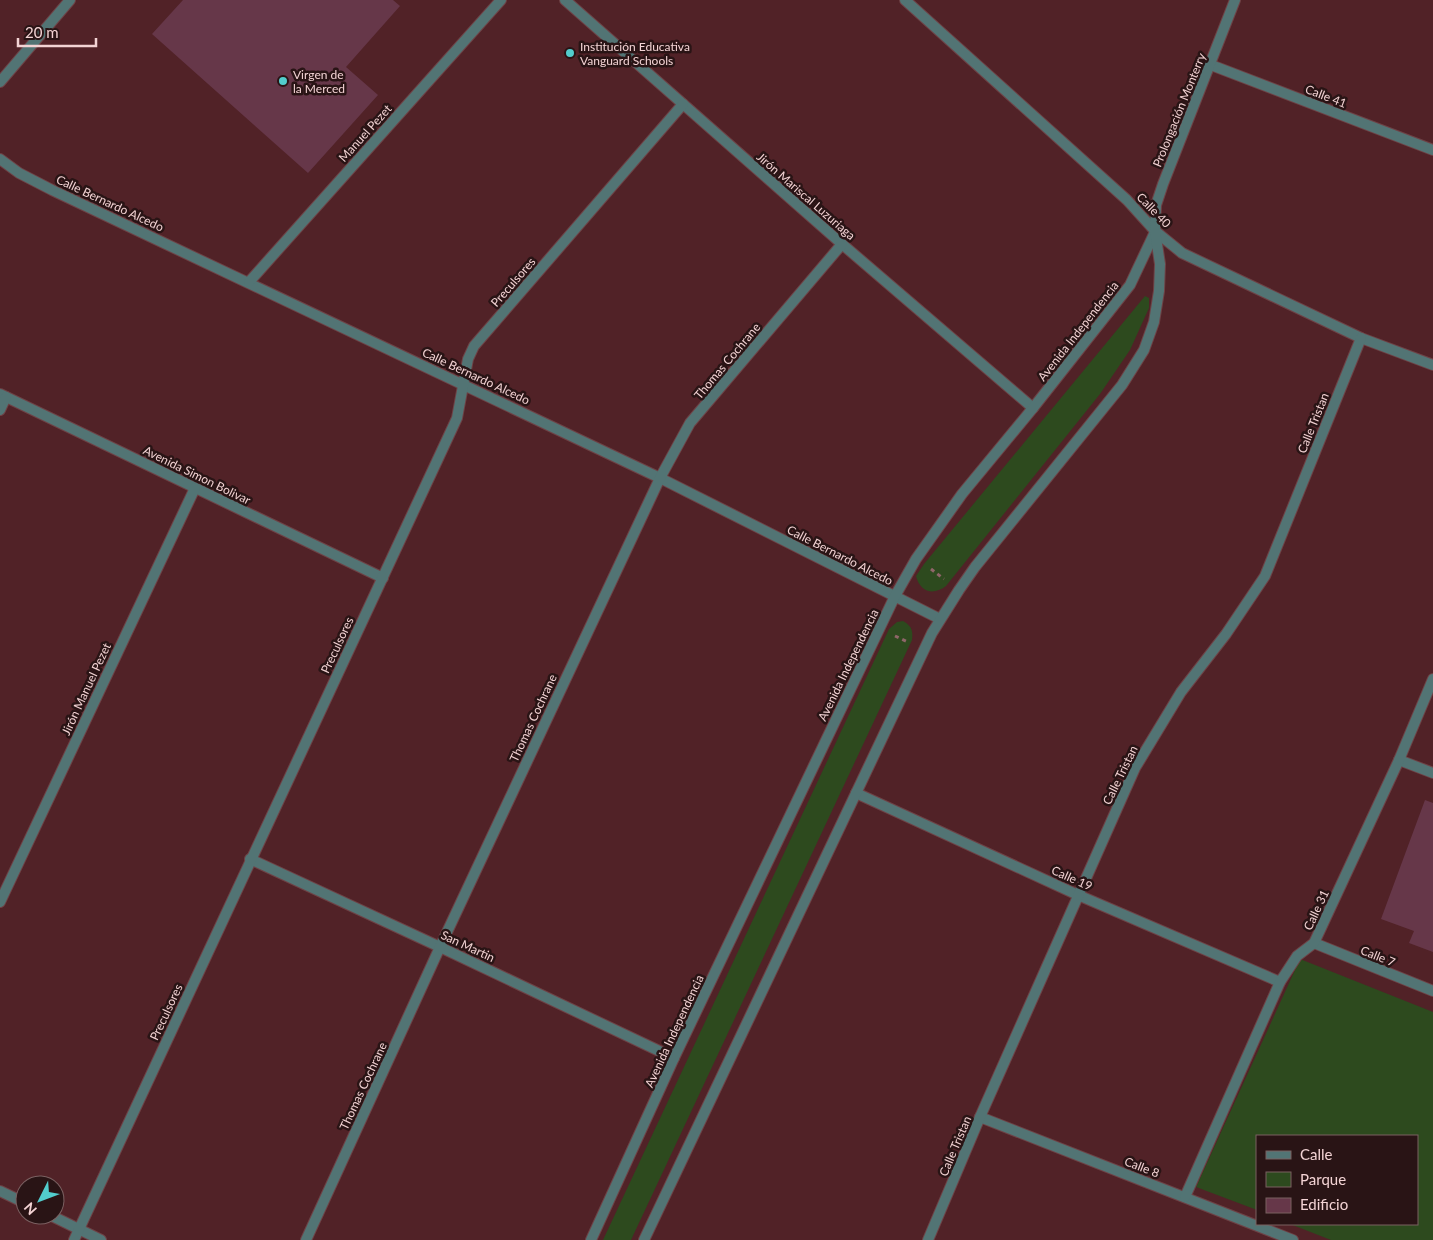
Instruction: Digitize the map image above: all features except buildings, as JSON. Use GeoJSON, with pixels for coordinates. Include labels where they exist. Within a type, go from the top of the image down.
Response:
{"type":"FeatureCollection","features":[{"type":"Feature","properties":{"kind":"street"},"geometry":{"type":"LineString","coordinates":[[0,82],[70,0]]}},
{"type":"Feature","properties":{"kind":"street","name":"Manuel Pezet"},"geometry":{"type":"LineString","coordinates":[[249,282],[501,0]]}},
{"type":"Feature","properties":{"kind":"street","name":"Jirón Mariscal Luzuriaga"},"geometry":{"type":"LineString","coordinates":[[565,0],[842,244],[1033,408]]}},
{"type":"Feature","properties":{"kind":"street","name":"Calle 40"},"geometry":{"type":"LineString","coordinates":[[905,0],[1126,200],[1155,232],[1182,253],[1361,338],[1433,364]]}},
{"type":"Feature","properties":{"kind":"street","name":"Prolongación Monterry"},"geometry":{"type":"LineString","coordinates":[[1155,232],[1156,205],[1163,184],[1236,0]]}},
{"type":"Feature","properties":{"kind":"street","name":"Calle 41"},"geometry":{"type":"LineString","coordinates":[[1211,65],[1433,150]]}},
{"type":"Feature","properties":{"kind":"street","name":"Preculsores"},"geometry":{"type":"LineString","coordinates":[[74,1240],[457,418],[468,359],[474,346],[683,104]]}},
{"type":"Feature","properties":{"kind":"street","name":"Calle Bernardo Alcedo"},"geometry":{"type":"LineString","coordinates":[[0,159],[19,173],[52,190],[660,478],[940,619]]}},
{"type":"Feature","properties":{"kind":"street"},"geometry":{"type":"LineString","coordinates":[[644,1240],[923,650],[940,619],[976,567],[1122,385],[1144,350],[1154,322],[1159,291],[1160,264],[1155,232]]}},
{"type":"Feature","properties":{"kind":"street","name":"Avenida Independencia"},"geometry":{"type":"LineString","coordinates":[[591,1240],[674,1058],[895,596],[916,558],[962,494],[1130,285],[1155,232]]}},
{"type":"Feature","properties":{"kind":"street","name":"Thomas Cochrane"},"geometry":{"type":"LineString","coordinates":[[306,1240],[440,946],[660,478],[690,423],[842,244]]}},
{"type":"Feature","properties":{"kind":"street","name":"Calle Tristan"},"geometry":{"type":"LineString","coordinates":[[928,1240],[1135,768],[1181,692],[1226,634],[1265,576],[1361,338]]}},
{"type":"Feature","properties":{"kind":"street"},"geometry":{"type":"LineString","coordinates":[[0,410],[3,395]]}},
{"type":"Feature","properties":{"kind":"street","name":"Avenida Simon Bolivar"},"geometry":{"type":"LineString","coordinates":[[3,395],[383,578]]}},
{"type":"Feature","properties":{"kind":"street","name":"Jirón Manuel Pezet"},"geometry":{"type":"LineString","coordinates":[[0,902],[195,488]]}},
{"type":"Feature","properties":{"kind":"street","name":"Calle 31"},"geometry":{"type":"LineString","coordinates":[[1185,1197],[1280,982],[1296,956],[1314,943],[1400,760],[1433,679]]}},
{"type":"Feature","properties":{"kind":"street"},"geometry":{"type":"LineString","coordinates":[[1400,760],[1433,773]]}},
{"type":"Feature","properties":{"kind":"street","name":"Calle 19"},"geometry":{"type":"LineString","coordinates":[[856,793],[1078,895],[1280,982]]}},
{"type":"Feature","properties":{"kind":"street","name":"San Martin"},"geometry":{"type":"LineString","coordinates":[[250,859],[440,946],[674,1058]]}},
{"type":"Feature","properties":{"kind":"street","name":"Calle 7"},"geometry":{"type":"LineString","coordinates":[[1314,943],[1433,991]]}},
{"type":"Feature","properties":{"kind":"street","name":"Calle 8"},"geometry":{"type":"LineString","coordinates":[[980,1118],[1293,1240]]}},
{"type":"Feature","properties":{"kind":"street"},"geometry":{"type":"LineString","coordinates":[[0,1192],[15,1199]]}},
{"type":"Feature","properties":{"kind":"street"},"geometry":{"type":"LineString","coordinates":[[65,1222],[101,1240]]}},
{"type":"Feature","properties":{"kind":"path"},"geometry":{"type":"LineString","coordinates":[[930,568],[949,582]]}},
{"type":"Feature","properties":{"kind":"path"},"geometry":{"type":"LineString","coordinates":[[887,632],[911,643]]}},
{"type":"Feature","properties":{"kind":"green space"},"geometry":{"type":"Polygon","coordinates":[[[1145,296],[1149,298],[1149,308],[1130,350],[1100,394],[946,586],[936,591],[924,589],[916,576],[924,564],[1145,296]]]}},
{"type":"Feature","properties":{"kind":"green space"},"geometry":{"type":"Polygon","coordinates":[[[903,621],[911,629],[912,640],[631,1240],[603,1240],[889,629],[897,622],[903,621]]]}},
{"type":"Feature","properties":{"kind":"green space"},"geometry":{"type":"Polygon","coordinates":[[[1300,959],[1433,1012],[1433,1240],[1331,1240],[1293,1225],[1418,1225],[1418,1135],[1256,1135],[1256,1210],[1196,1187],[1300,959]]]}},
{"type":"Feature","properties":{"kind":"place","name":"Institución Educativa Vanguard Schools"},"geometry":{"type":"Point","coordinates":[570,53]}},
{"type":"Feature","properties":{"kind":"place","name":"Virgen de la Merced"},"geometry":{"type":"Point","coordinates":[283,81]}}]}
